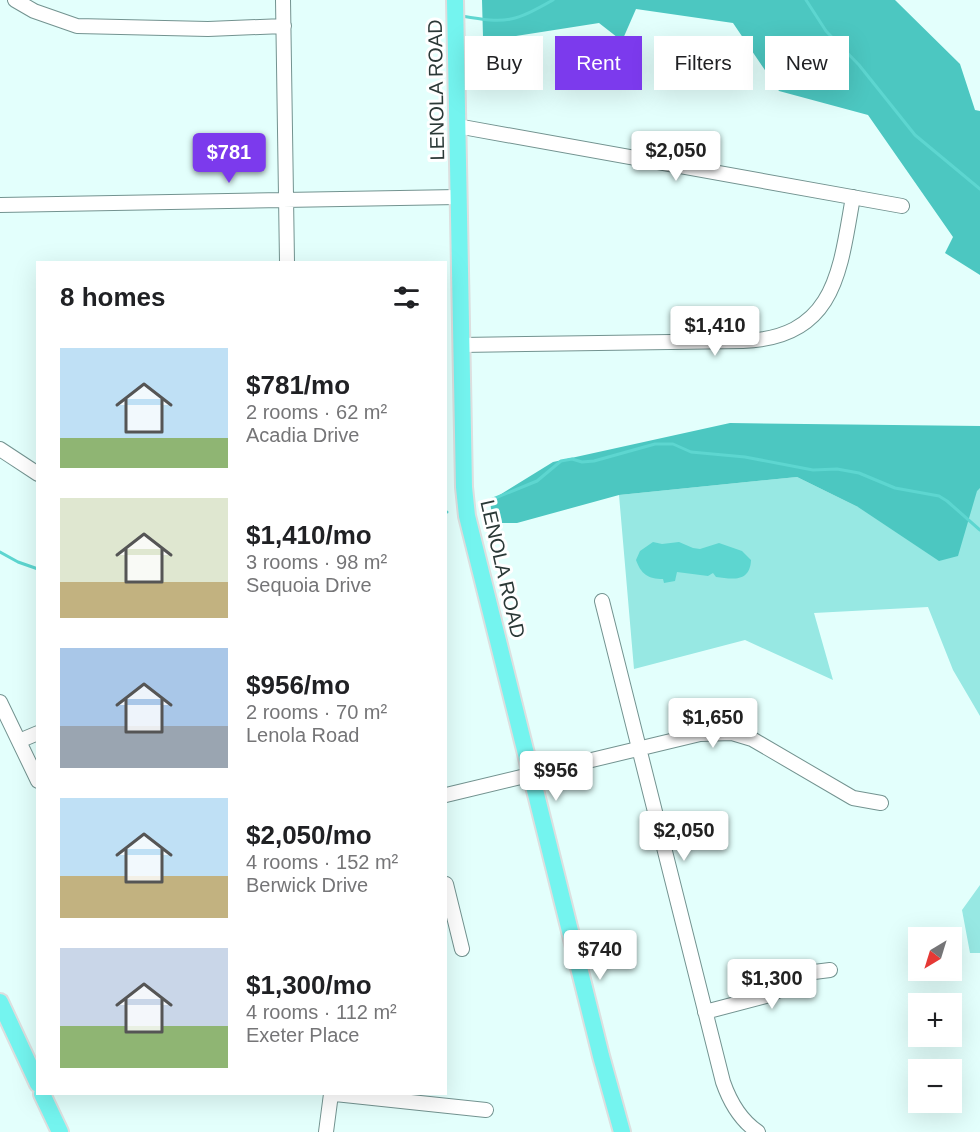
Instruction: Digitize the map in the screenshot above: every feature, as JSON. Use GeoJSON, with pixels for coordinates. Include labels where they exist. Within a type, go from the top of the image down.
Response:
{"type":"FeatureCollection","features":[{"type":"Feature","properties":{"kind":"main road","name":"LENOLA ROAD"},"geometry":{"type":"LineString","coordinates":[[455,0],[464,487],[467,516],[622,1132]]}},
{"type":"Feature","properties":{"kind":"main road"},"geometry":{"type":"LineString","coordinates":[[0,1002],[36,1080]]}},
{"type":"Feature","properties":{"kind":"main road"},"geometry":{"type":"LineString","coordinates":[[42,1095],[60,1132]]}},
{"type":"Feature","properties":{"kind":"street"},"geometry":{"type":"LineString","coordinates":[[15,0],[34,11],[76,26],[208,29],[284,26]]}},
{"type":"Feature","properties":{"kind":"street"},"geometry":{"type":"LineString","coordinates":[[283,0],[287,261]]}},
{"type":"Feature","properties":{"kind":"street"},"geometry":{"type":"LineString","coordinates":[[457,126],[902,206]]}},
{"type":"Feature","properties":{"kind":"street"},"geometry":{"type":"LineString","coordinates":[[0,204],[459,197]]}},
{"type":"Feature","properties":{"kind":"street"},"geometry":{"type":"LineString","coordinates":[[461,345],[743,341],[762,340],[782,334],[813,315],[832,291],[843,258],[853,197]]}},
{"type":"Feature","properties":{"kind":"street"},"geometry":{"type":"LineString","coordinates":[[0,449],[36,473]]}},
{"type":"Feature","properties":{"kind":"street"},"geometry":{"type":"LineString","coordinates":[[602,601],[728,1096],[744,1121],[758,1132]]}},
{"type":"Feature","properties":{"kind":"street"},"geometry":{"type":"LineString","coordinates":[[0,702],[36,777]]}},
{"type":"Feature","properties":{"kind":"street"},"geometry":{"type":"LineString","coordinates":[[447,795],[700,734],[732,733],[761,743],[854,798],[881,803]]}},
{"type":"Feature","properties":{"kind":"street"},"geometry":{"type":"LineString","coordinates":[[19,741],[36,734]]}},
{"type":"Feature","properties":{"kind":"street"},"geometry":{"type":"LineString","coordinates":[[447,888],[462,949]]}},
{"type":"Feature","properties":{"kind":"street"},"geometry":{"type":"LineString","coordinates":[[705,1012],[766,996],[806,973],[830,970]]}},
{"type":"Feature","properties":{"kind":"street"},"geometry":{"type":"LineString","coordinates":[[326,1132],[333,1095]]}},
{"type":"Feature","properties":{"kind":"street"},"geometry":{"type":"LineString","coordinates":[[343,1095],[486,1110]]}},
{"type":"Feature","properties":{"kind":"shaded area"},"geometry":{"type":"Polygon","coordinates":[[[482,0],[895,0],[960,64],[975,110],[980,111],[980,275],[945,253],[953,237],[868,115],[778,90],[849,90],[849,36],[765,36],[765,70],[753,53],[753,36],[742,36],[733,23],[636,9],[624,36],[616,36],[599,23],[516,36],[483,36],[482,0]]]}},
{"type":"Feature","properties":{"kind":"shaded area"},"geometry":{"type":"Polygon","coordinates":[[[730,423],[980,426],[980,488],[977,491],[958,556],[939,561],[858,507],[797,477],[619,495],[517,523],[493,523],[490,501],[553,462],[730,423]]]}},
{"type":"Feature","properties":{"kind":"shaded area"},"geometry":{"type":"Polygon","coordinates":[[[797,477],[858,507],[980,488],[980,716],[953,670],[928,607],[814,613],[833,680],[745,640],[634,669],[619,495],[797,477]]]}},
{"type":"Feature","properties":{"kind":"shaded area"},"geometry":{"type":"Polygon","coordinates":[[[653,542],[662,544],[679,542],[700,549],[719,543],[742,551],[751,560],[750,567],[744,576],[734,579],[716,577],[713,573],[708,576],[677,572],[675,581],[664,583],[663,579],[646,575],[636,560],[640,551],[653,542]]]}},
{"type":"Feature","properties":{"kind":"shaded area"},"geometry":{"type":"Polygon","coordinates":[[[980,885],[980,953],[970,953],[962,910],[980,885]]]}},
{"type":"Feature","properties":{"kind":"waterway"},"geometry":{"type":"LineString","coordinates":[[462,16],[490,20],[510,19],[529,13],[553,0]]}},
{"type":"Feature","properties":{"kind":"waterway"},"geometry":{"type":"LineString","coordinates":[[806,0],[826,31],[859,65],[915,135],[980,189]]}},
{"type":"Feature","properties":{"kind":"waterway"},"geometry":{"type":"LineString","coordinates":[[483,503],[537,481],[561,461],[572,459],[582,462],[594,461],[655,444],[673,444],[691,452],[745,457],[813,470],[837,469],[859,473],[895,488],[939,496],[980,530]]}},
{"type":"Feature","properties":{"kind":"waterway"},"geometry":{"type":"LineString","coordinates":[[0,552],[36,568]]}}]}
